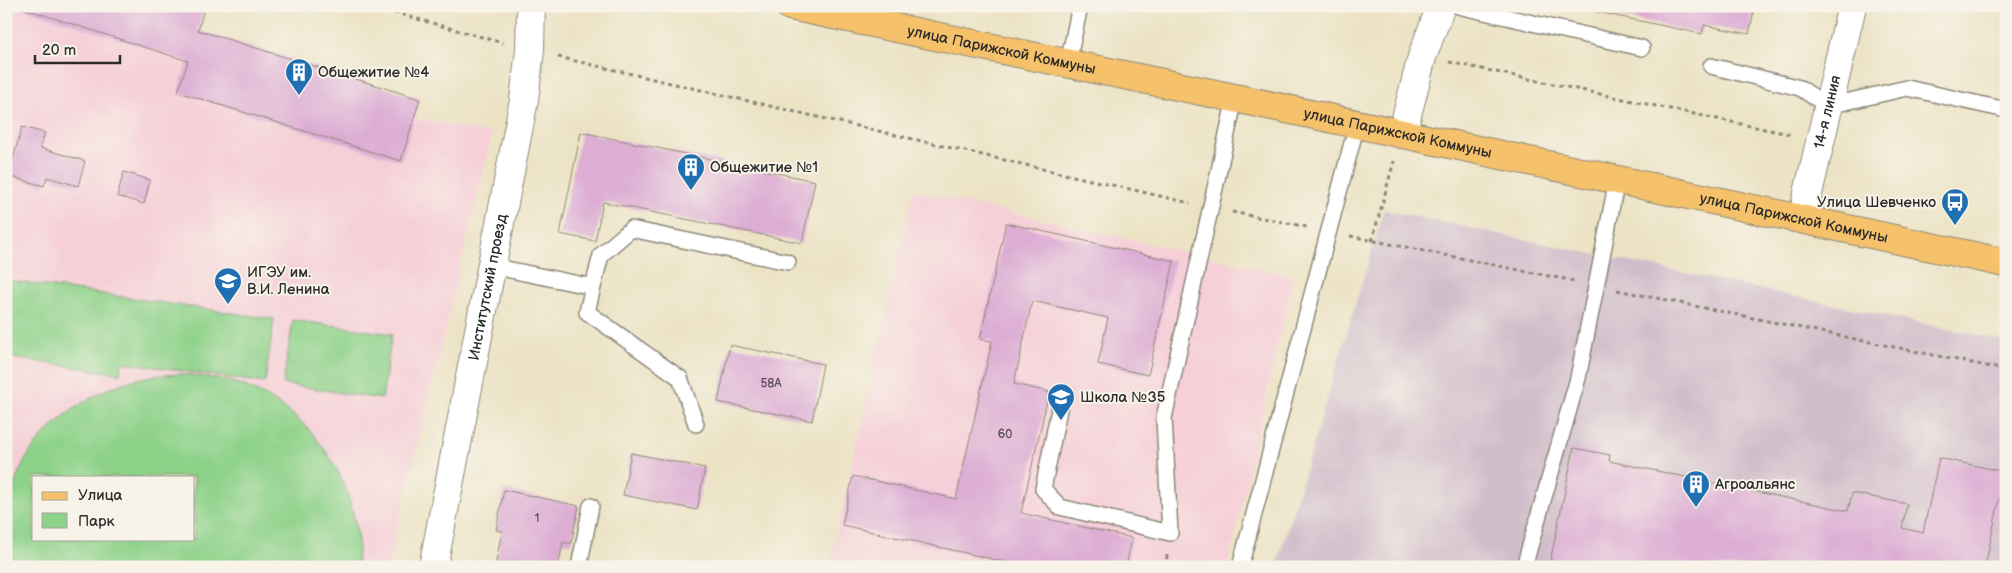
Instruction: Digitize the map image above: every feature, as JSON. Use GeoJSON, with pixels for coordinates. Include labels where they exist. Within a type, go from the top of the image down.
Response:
{"type":"FeatureCollection","features":[{"type":"Feature","properties":{"kind":"main road","name":"улица Парижской Коммуны"},"geometry":{"type":"LineString","coordinates":[[790,6],[1235,98],[2006,262]]}},
{"type":"Feature","properties":{"kind":"street","name":"Институтский проезд"},"geometry":{"type":"LineString","coordinates":[[433,567],[524,100],[530,50],[531,6]]}},
{"type":"Feature","properties":{"kind":"street"},"geometry":{"type":"LineString","coordinates":[[1402,134],[1422,56],[1441,6]]}},
{"type":"Feature","properties":{"kind":"street","name":"14-я линия"},"geometry":{"type":"LineString","coordinates":[[1802,219],[1852,6]]}},
{"type":"Feature","properties":{"kind":"lane"},"geometry":{"type":"LineString","coordinates":[[1068,64],[1080,6]]}},
{"type":"Feature","properties":{"kind":"lane"},"geometry":{"type":"LineString","coordinates":[[1458,6],[1642,48]]}},
{"type":"Feature","properties":{"kind":"lane"},"geometry":{"type":"LineString","coordinates":[[1711,66],[1800,88],[1828,106],[1907,88],[2006,110]]}},
{"type":"Feature","properties":{"kind":"lane"},"geometry":{"type":"LineString","coordinates":[[1062,395],[1043,489],[1060,507],[1170,533],[1164,418],[1235,98]]}},
{"type":"Feature","properties":{"kind":"lane"},"geometry":{"type":"LineString","coordinates":[[1240,567],[1357,124]]}},
{"type":"Feature","properties":{"kind":"lane"},"geometry":{"type":"LineString","coordinates":[[1524,567],[1578,378],[1617,180]]}},
{"type":"Feature","properties":{"kind":"lane"},"geometry":{"type":"LineString","coordinates":[[696,424],[680,378],[587,312],[601,255],[631,229],[788,262]]}},
{"type":"Feature","properties":{"kind":"lane"},"geometry":{"type":"LineString","coordinates":[[491,266],[593,287]]}},
{"type":"Feature","properties":{"kind":"lane"},"geometry":{"type":"LineString","coordinates":[[579,567],[591,506]]}},
{"type":"Feature","properties":{"kind":"path"},"geometry":{"type":"LineString","coordinates":[[371,6],[530,50],[1210,208],[1597,285],[2006,370]]}},
{"type":"Feature","properties":{"kind":"path"},"geometry":{"type":"LineString","coordinates":[[1422,56],[1820,141]]}},
{"type":"Feature","properties":{"kind":"path"},"geometry":{"type":"LineString","coordinates":[[1372,240],[1402,134]]}},
{"type":"Feature","properties":{"kind":"shaded area","name":"ИГЭУ им. В.И. Ленина"},"geometry":{"type":"Polygon","coordinates":[[[6,6],[205,6],[198,30],[420,99],[415,118],[492,134],[388,567],[6,567],[6,6]]]}},
{"type":"Feature","properties":{"kind":"shaded area","name":"Школа №35"},"geometry":{"type":"Polygon","coordinates":[[[913,191],[1293,276],[1228,567],[829,567],[913,191]]]}},
{"type":"Feature","properties":{"kind":"shaded area"},"geometry":{"type":"Polygon","coordinates":[[[1384,210],[2006,341],[2006,567],[1276,567],[1384,210]]]}},
{"type":"Feature","properties":{"kind":"green space"},"geometry":{"type":"Polygon","coordinates":[[[6,280],[274,319],[265,383],[122,362],[120,374],[6,357],[6,280]]]}},
{"type":"Feature","properties":{"kind":"green space"},"geometry":{"type":"Polygon","coordinates":[[[293,320],[392,334],[382,399],[283,384],[293,320]]]}},
{"type":"Feature","properties":{"kind":"green space"},"geometry":{"type":"Polygon","coordinates":[[[180,374],[228,381],[244,386],[265,395],[301,421],[329,456],[340,475],[348,496],[357,536],[358,555],[356,567],[6,567],[7,523],[10,501],[24,462],[36,445],[50,429],[85,401],[123,383],[157,376],[180,374]]]}},
{"type":"Feature","properties":{"kind":"building","name":"Общежитие №4"},"geometry":{"type":"Polygon","coordinates":[[[16,6],[205,6],[198,30],[420,99],[401,161],[178,92],[188,61],[16,6]]]}},
{"type":"Feature","properties":{"kind":"building"},"geometry":{"type":"Polygon","coordinates":[[[1569,6],[1755,6],[1749,34],[1704,25],[1702,34],[1569,6]]]}},
{"type":"Feature","properties":{"kind":"building"},"geometry":{"type":"Polygon","coordinates":[[[22,127],[45,133],[40,148],[85,161],[78,186],[47,177],[44,186],[8,176],[22,127]]]}},
{"type":"Feature","properties":{"kind":"building","name":"Общежитие №1"},"geometry":{"type":"Polygon","coordinates":[[[581,132],[815,181],[802,243],[603,202],[595,241],[560,234],[581,132]]]}},
{"type":"Feature","properties":{"kind":"building"},"geometry":{"type":"Polygon","coordinates":[[[124,172],[150,180],[144,204],[117,196],[124,172]]]}},
{"type":"Feature","properties":{"kind":"building"},"geometry":{"type":"Polygon","coordinates":[[[1006,223],[1174,261],[1148,375],[1098,364],[1108,318],[1032,301],[1014,384],[1049,392],[1021,513],[1132,538],[1126,567],[1027,567],[842,525],[853,476],[956,499],[992,341],[980,339],[1006,223]]]}},
{"type":"Feature","properties":{"kind":"building"},"geometry":{"type":"Polygon","coordinates":[[[730,345],[823,364],[812,421],[718,402],[730,345]]]}},
{"type":"Feature","properties":{"kind":"building","name":"Агроальянс"},"geometry":{"type":"Polygon","coordinates":[[[1574,448],[1610,455],[1609,461],[1848,511],[1852,493],[1907,504],[1902,528],[1923,533],[1939,458],[2005,472],[1985,567],[1549,567],[1574,448]]]}},
{"type":"Feature","properties":{"kind":"building"},"geometry":{"type":"Polygon","coordinates":[[[631,453],[705,468],[697,510],[623,495],[631,453]]]}},
{"type":"Feature","properties":{"kind":"building"},"geometry":{"type":"Polygon","coordinates":[[[504,490],[579,506],[571,544],[563,542],[558,567],[495,567],[502,531],[496,530],[504,490]]]}},
{"type":"Feature","properties":{"kind":"place","name":"Общежитие №4"},"geometry":{"type":"Point","coordinates":[299,96]}},
{"type":"Feature","properties":{"kind":"place","name":"Общежитие №1"},"geometry":{"type":"Point","coordinates":[691,191]}},
{"type":"Feature","properties":{"kind":"place","name":"Улица Шевченко"},"geometry":{"type":"Point","coordinates":[1955,226]}},
{"type":"Feature","properties":{"kind":"place","name":"ИГЭУ им. В.И. Ленина"},"geometry":{"type":"Point","coordinates":[228,305]}},
{"type":"Feature","properties":{"kind":"place","name":"Школа №35"},"geometry":{"type":"Point","coordinates":[1061,421]}},
{"type":"Feature","properties":{"kind":"place","name":"Агроальянс"},"geometry":{"type":"Point","coordinates":[1696,508]}}]}
